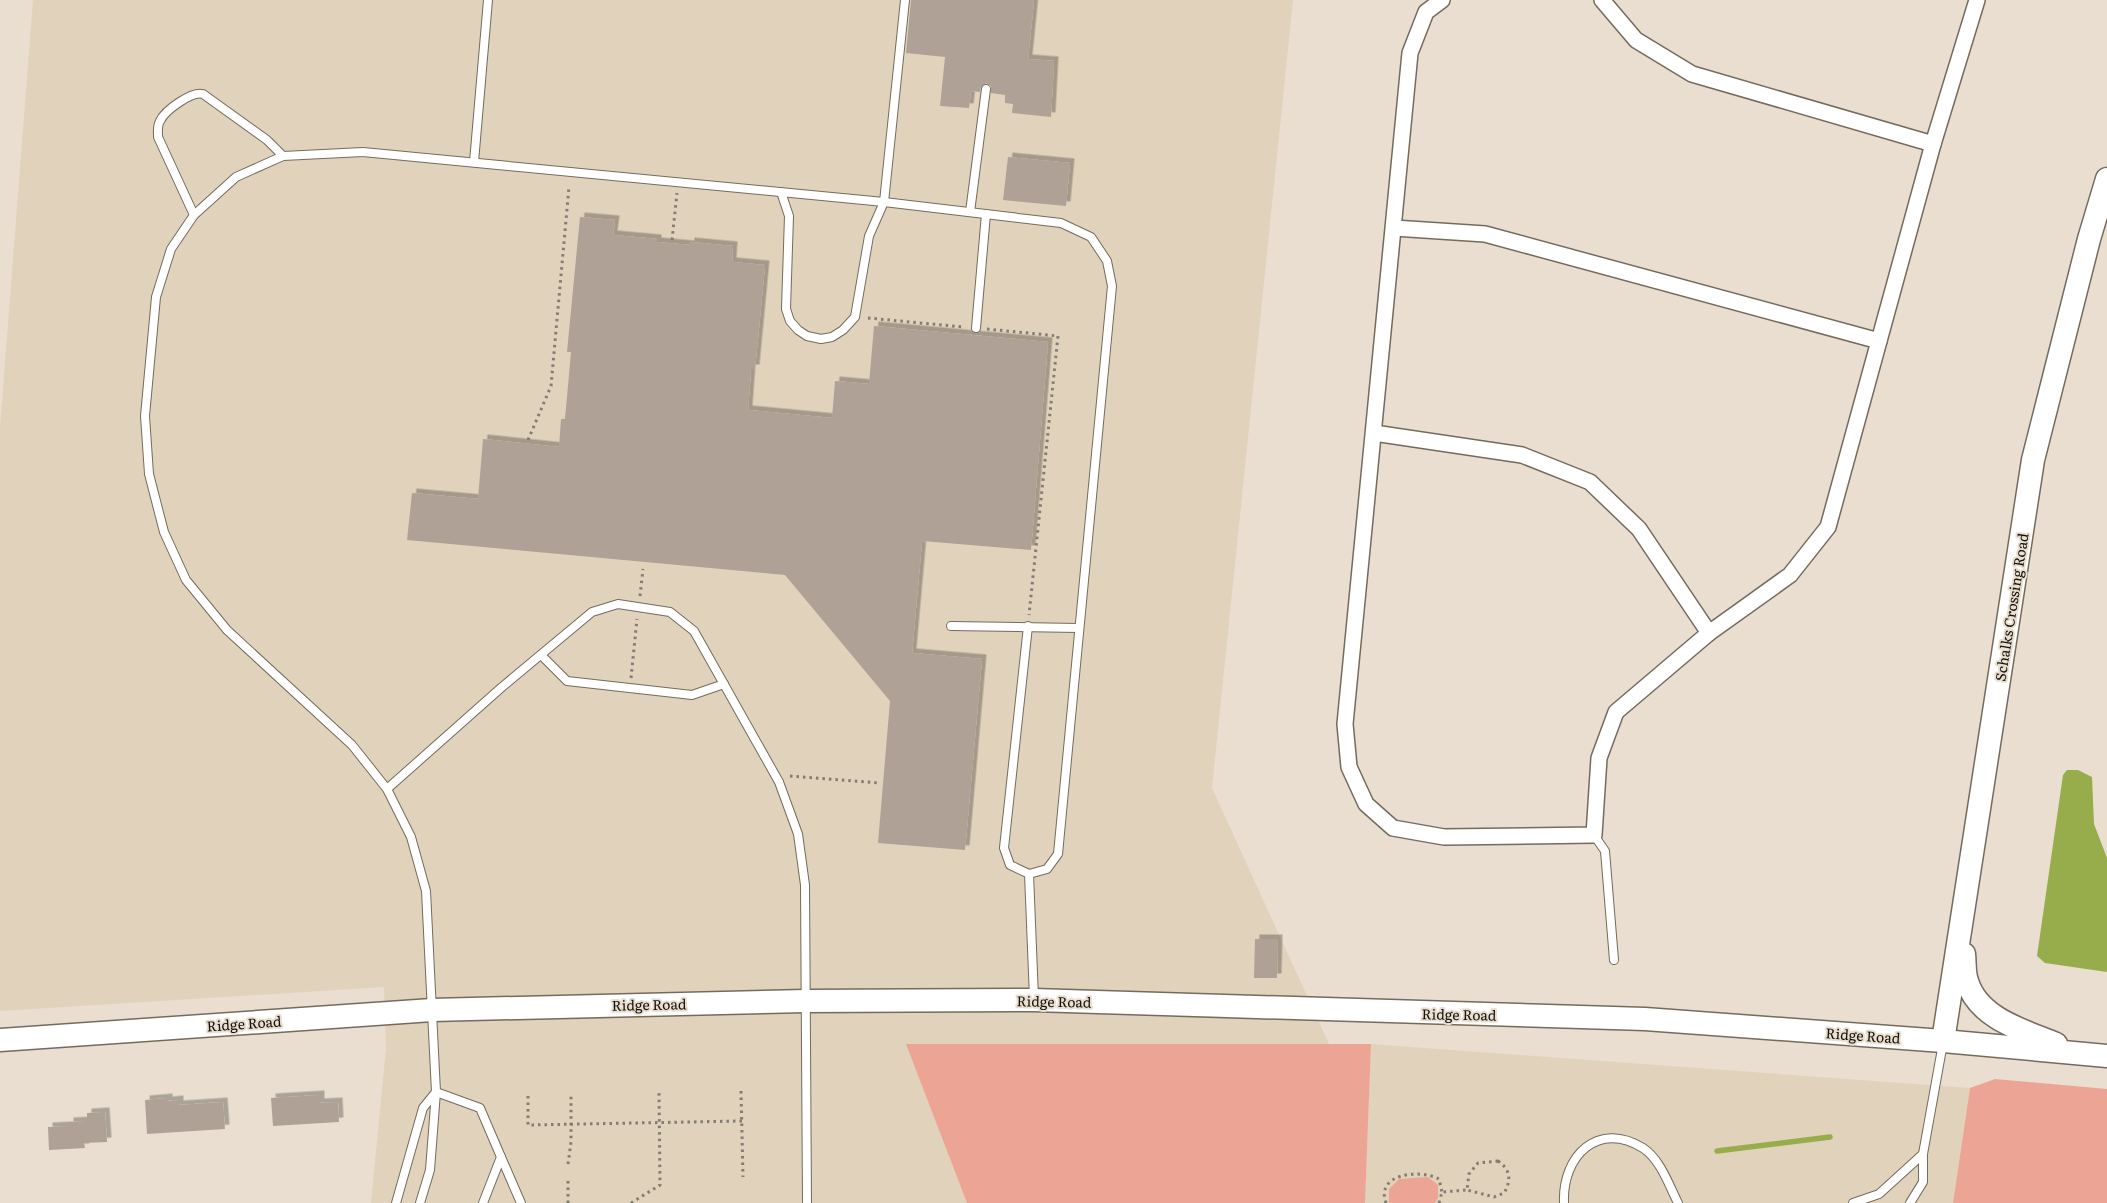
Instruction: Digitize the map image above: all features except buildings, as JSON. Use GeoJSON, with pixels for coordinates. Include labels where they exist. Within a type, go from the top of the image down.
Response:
{"type":"FeatureCollection","features":[{"type":"Feature","properties":{"kind":"street"},"geometry":{"type":"LineString","coordinates":[[1442,0],[1426,12],[1410,52],[1345,724],[1349,767],[1366,804],[1392,828],[1444,837],[1594,835],[1599,758],[1616,712],[1708,633],[1790,574],[1828,527],[1933,144],[1977,0]]}},
{"type":"Feature","properties":{"kind":"street"},"geometry":{"type":"LineString","coordinates":[[1602,0],[1636,40],[1692,74],[1933,144]]}},
{"type":"Feature","properties":{"kind":"street","name":"Schalks Crossing Road"},"geometry":{"type":"LineString","coordinates":[[1943,1041],[2033,460],[2089,239],[2107,179]]}},
{"type":"Feature","properties":{"kind":"street"},"geometry":{"type":"LineString","coordinates":[[1394,228],[1486,234],[1880,341]]}},
{"type":"Feature","properties":{"kind":"street"},"geometry":{"type":"LineString","coordinates":[[1374,433],[1522,455],[1590,482],[1639,529],[1708,633]]}},
{"type":"Feature","properties":{"kind":"street"},"geometry":{"type":"LineString","coordinates":[[1962,928],[1967,982],[1976,998],[1992,1015],[2016,1028],[2078,1053]]}},
{"type":"Feature","properties":{"kind":"street","name":"Ridge Road"},"geometry":{"type":"LineString","coordinates":[[0,1040],[432,1010],[805,1000],[1034,1000],[1645,1019],[1943,1041],[2107,1056]]}},
{"type":"Feature","properties":{"kind":"lane"},"geometry":{"type":"LineString","coordinates":[[474,162],[488,0]]}},
{"type":"Feature","properties":{"kind":"lane"},"geometry":{"type":"LineString","coordinates":[[781,192],[789,216],[785,294],[786,309],[790,321],[807,336],[821,339],[832,337],[844,330],[855,316],[869,236],[884,202],[905,0]]}},
{"type":"Feature","properties":{"kind":"lane"},"geometry":{"type":"LineString","coordinates":[[970,212],[986,89]]}},
{"type":"Feature","properties":{"kind":"lane"},"geometry":{"type":"LineString","coordinates":[[194,215],[158,137],[161,118],[190,94],[203,94],[267,140],[283,156]]}},
{"type":"Feature","properties":{"kind":"lane"},"geometry":{"type":"LineString","coordinates":[[420,1203],[430,1170],[436,1092],[426,891],[411,838],[387,789],[352,745],[227,630],[186,580],[164,532],[149,474],[145,416],[156,297],[171,249],[194,215],[236,177],[283,156],[363,152],[970,212],[1062,224],[1091,237],[1107,261],[1112,286],[1058,854],[1047,869],[1029,874],[1010,865],[1004,848],[1028,626]]}},
{"type":"Feature","properties":{"kind":"lane"},"geometry":{"type":"LineString","coordinates":[[976,328],[986,214]]}},
{"type":"Feature","properties":{"kind":"lane"},"geometry":{"type":"LineString","coordinates":[[387,789],[592,612],[618,604],[670,612],[694,631],[779,782],[798,834],[805,885],[807,1203]]}},
{"type":"Feature","properties":{"kind":"lane"},"geometry":{"type":"LineString","coordinates":[[951,626],[1079,628]]}},
{"type":"Feature","properties":{"kind":"lane"},"geometry":{"type":"LineString","coordinates":[[541,655],[567,681],[692,695],[724,684]]}},
{"type":"Feature","properties":{"kind":"lane"},"geometry":{"type":"LineString","coordinates":[[1594,835],[1605,850],[1614,960]]}},
{"type":"Feature","properties":{"kind":"lane"},"geometry":{"type":"LineString","coordinates":[[1029,874],[1034,1000]]}},
{"type":"Feature","properties":{"kind":"lane"},"geometry":{"type":"LineString","coordinates":[[1910,1203],[1923,1182],[1923,1154],[1943,1041]]}},
{"type":"Feature","properties":{"kind":"lane"},"geometry":{"type":"LineString","coordinates":[[436,1092],[480,1108],[520,1203]]}},
{"type":"Feature","properties":{"kind":"lane"},"geometry":{"type":"LineString","coordinates":[[396,1203],[422,1108],[436,1092]]}},
{"type":"Feature","properties":{"kind":"lane"},"geometry":{"type":"LineString","coordinates":[[1564,1203],[1563,1189],[1567,1172],[1576,1155],[1592,1143],[1609,1138],[1628,1141],[1644,1149],[1656,1160],[1678,1203]]}},
{"type":"Feature","properties":{"kind":"lane"},"geometry":{"type":"LineString","coordinates":[[1853,1203],[1879,1194],[1898,1180],[1923,1154]]}},
{"type":"Feature","properties":{"kind":"lane"},"geometry":{"type":"LineString","coordinates":[[483,1203],[501,1157]]}},
{"type":"Feature","properties":{"kind":"path"},"geometry":{"type":"LineString","coordinates":[[672,240],[678,182]]}},
{"type":"Feature","properties":{"kind":"path"},"geometry":{"type":"LineString","coordinates":[[528,440],[550,386],[569,187]]}},
{"type":"Feature","properties":{"kind":"path"},"geometry":{"type":"LineString","coordinates":[[855,316],[1058,336],[1028,626]]}},
{"type":"Feature","properties":{"kind":"path"},"geometry":{"type":"LineString","coordinates":[[630,688],[643,570]]}},
{"type":"Feature","properties":{"kind":"path"},"geometry":{"type":"LineString","coordinates":[[779,782],[790,776],[879,784]]}},
{"type":"Feature","properties":{"kind":"path"},"geometry":{"type":"LineString","coordinates":[[741,1091],[743,1177]]}},
{"type":"Feature","properties":{"kind":"path"},"geometry":{"type":"LineString","coordinates":[[631,1203],[660,1185],[658,1093]]}},
{"type":"Feature","properties":{"kind":"path"},"geometry":{"type":"LineString","coordinates":[[568,1164],[572,1142],[570,1095]]}},
{"type":"Feature","properties":{"kind":"path"},"geometry":{"type":"LineString","coordinates":[[528,1096],[528,1125],[742,1121]]}},
{"type":"Feature","properties":{"kind":"path"},"geometry":{"type":"LineString","coordinates":[[1442,1192],[1466,1190],[1494,1197],[1504,1193],[1510,1176],[1506,1167],[1498,1161],[1478,1163],[1469,1174],[1466,1190]]}},
{"type":"Feature","properties":{"kind":"path"},"geometry":{"type":"LineString","coordinates":[[1386,1203],[1385,1192],[1391,1182],[1400,1175],[1429,1174],[1439,1179],[1442,1192],[1439,1203]]}},
{"type":"Feature","properties":{"kind":"path"},"geometry":{"type":"LineString","coordinates":[[568,1181],[568,1203]]}},
{"type":"Feature","properties":{"kind":"shaded area"},"geometry":{"type":"Polygon","coordinates":[[[33,0],[1293,0],[1212,788],[1329,1044],[907,1044],[967,1203],[371,1203],[386,1048],[384,987],[0,1011],[0,428],[33,0]]]}},
{"type":"Feature","properties":{"kind":"shaded area"},"geometry":{"type":"Polygon","coordinates":[[[2067,770],[2078,770],[2092,777],[2094,824],[2107,858],[2107,972],[2045,963],[2037,956],[2063,775],[2067,770]]]}},
{"type":"Feature","properties":{"kind":"shaded area"},"geometry":{"type":"Polygon","coordinates":[[[906,1044],[1371,1044],[1365,1203],[967,1203],[906,1044]]]}},
{"type":"Feature","properties":{"kind":"shaded area"},"geometry":{"type":"Polygon","coordinates":[[[1371,1044],[1970,1088],[1953,1203],[1365,1203],[1371,1044]]]}},
{"type":"Feature","properties":{"kind":"shaded area"},"geometry":{"type":"Polygon","coordinates":[[[1995,1079],[2107,1089],[2107,1203],[1953,1203],[1970,1088],[1995,1079]]]}},
{"type":"Feature","properties":{"kind":"shaded area"},"geometry":{"type":"Polygon","coordinates":[[[1428,1177],[1438,1185],[1438,1198],[1435,1203],[1389,1203],[1389,1189],[1399,1179],[1428,1177]]]}},
{"type":"Feature","properties":{"kind":"waterway"},"geometry":{"type":"LineString","coordinates":[[1717,1151],[1830,1137]]}}]}
